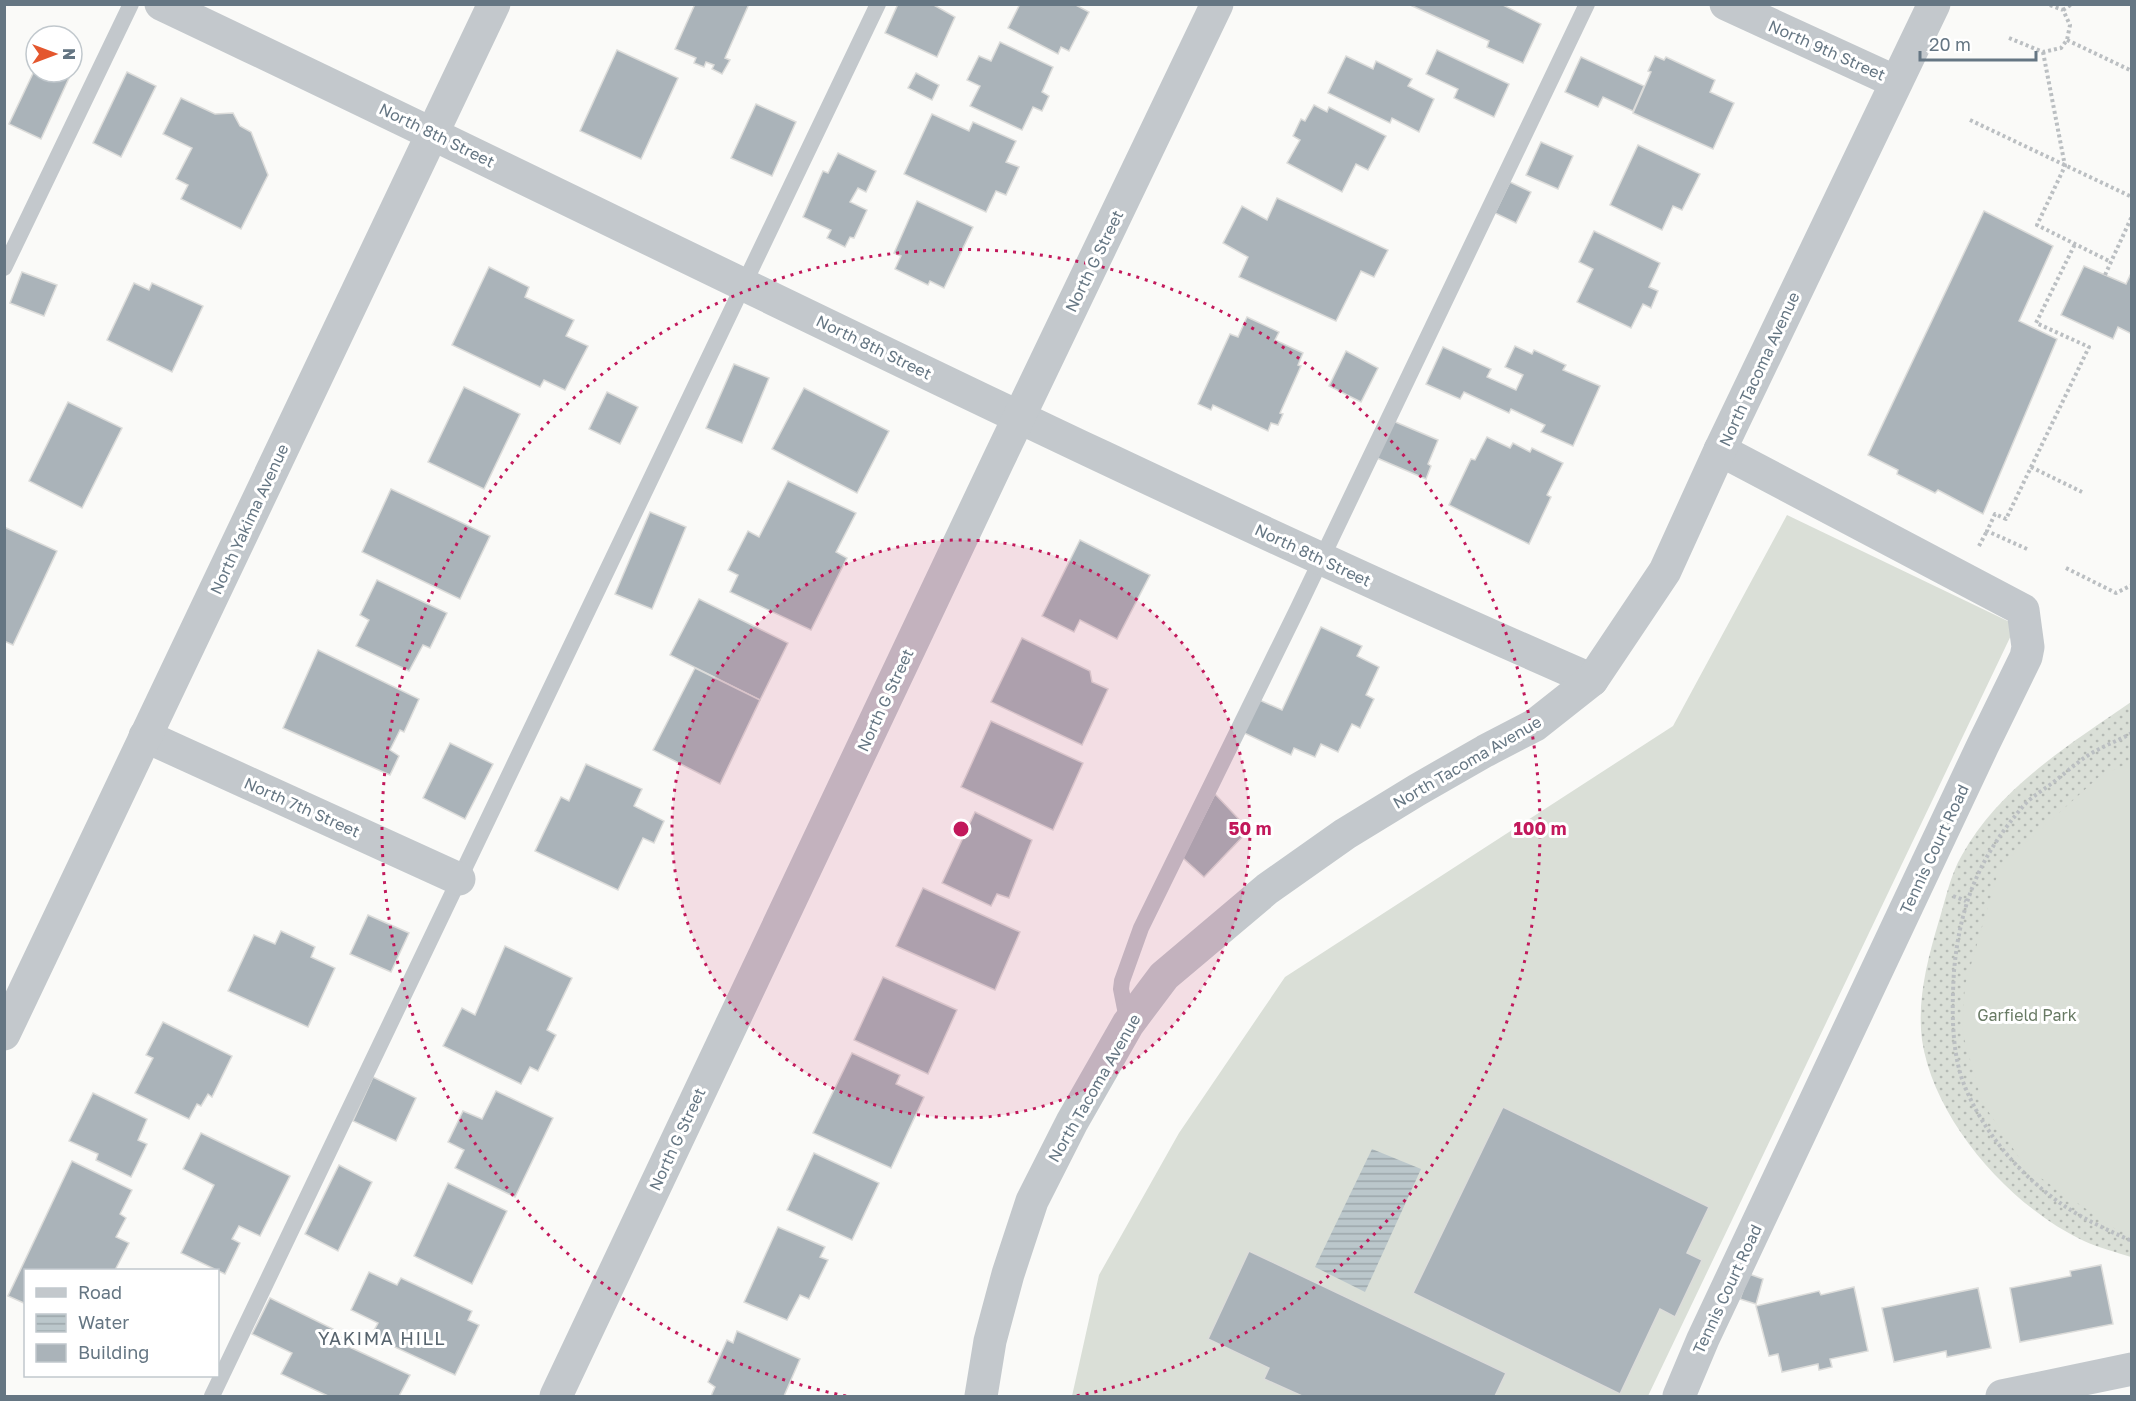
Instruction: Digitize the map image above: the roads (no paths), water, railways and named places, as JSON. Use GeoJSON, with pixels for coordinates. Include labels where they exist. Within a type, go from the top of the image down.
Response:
{"type":"FeatureCollection","features":[{"type":"Feature","properties":{"kind":"street","name":"North 8th Street"},"geometry":{"type":"LineString","coordinates":[[161,4],[432,132],[1018,417],[1321,560],[1592,680]]}},
{"type":"Feature","properties":{"kind":"street","name":"North Yakima Avenue"},"geometry":{"type":"LineString","coordinates":[[4,1034],[494,4]]}},
{"type":"Feature","properties":{"kind":"street","name":"North G Street"},"geometry":{"type":"LineString","coordinates":[[556,1396],[1018,417],[1217,4]]}},
{"type":"Feature","properties":{"kind":"street","name":"North 9th Street"},"geometry":{"type":"LineString","coordinates":[[1726,4],[1896,82]]}},
{"type":"Feature","properties":{"kind":"street","name":"North Tacoma Avenue"},"geometry":{"type":"LineString","coordinates":[[981,1396],[990,1341],[1008,1274],[1032,1201],[1072,1122],[1128,1024],[1164,976],[1267,889],[1345,834],[1417,790],[1535,725],[1592,680],[1665,571],[1720,450],[1934,4]]}},
{"type":"Feature","properties":{"kind":"street","name":"Tennis Court Road"},"geometry":{"type":"LineString","coordinates":[[1679,1396],[1708,1328],[1983,745],[2023,667],[2028,647],[2023,610],[1720,450]]}},
{"type":"Feature","properties":{"kind":"street","name":"North 7th Street"},"geometry":{"type":"LineString","coordinates":[[145,736],[459,879]]}},
{"type":"Feature","properties":{"kind":"street"},"geometry":{"type":"LineString","coordinates":[[2002,1396],[2132,1369]]}},
{"type":"Feature","properties":{"kind":"lane"},"geometry":{"type":"LineString","coordinates":[[4,268],[131,4]]}},
{"type":"Feature","properties":{"kind":"lane"},"geometry":{"type":"LineString","coordinates":[[212,1396],[878,4]]}},
{"type":"Feature","properties":{"kind":"lane"},"geometry":{"type":"LineString","coordinates":[[1128,1024],[1121,989],[1125,968],[1132,950],[1587,4]]}},
{"type":"Feature","properties":{"kind":"water"},"geometry":{"type":"Polygon","coordinates":[[[1372,1149],[1421,1169],[1365,1292],[1315,1267],[1372,1149]]]}},
{"type":"Feature","properties":{"kind":"district","name":"YAKIMA HILL"},"geometry":{"type":"Point","coordinates":[382,1338]}},
{"type":"Feature","properties":{"kind":"park label","name":"Garfield Park"},"geometry":{"type":"Point","coordinates":[2027,1015]}}]}
